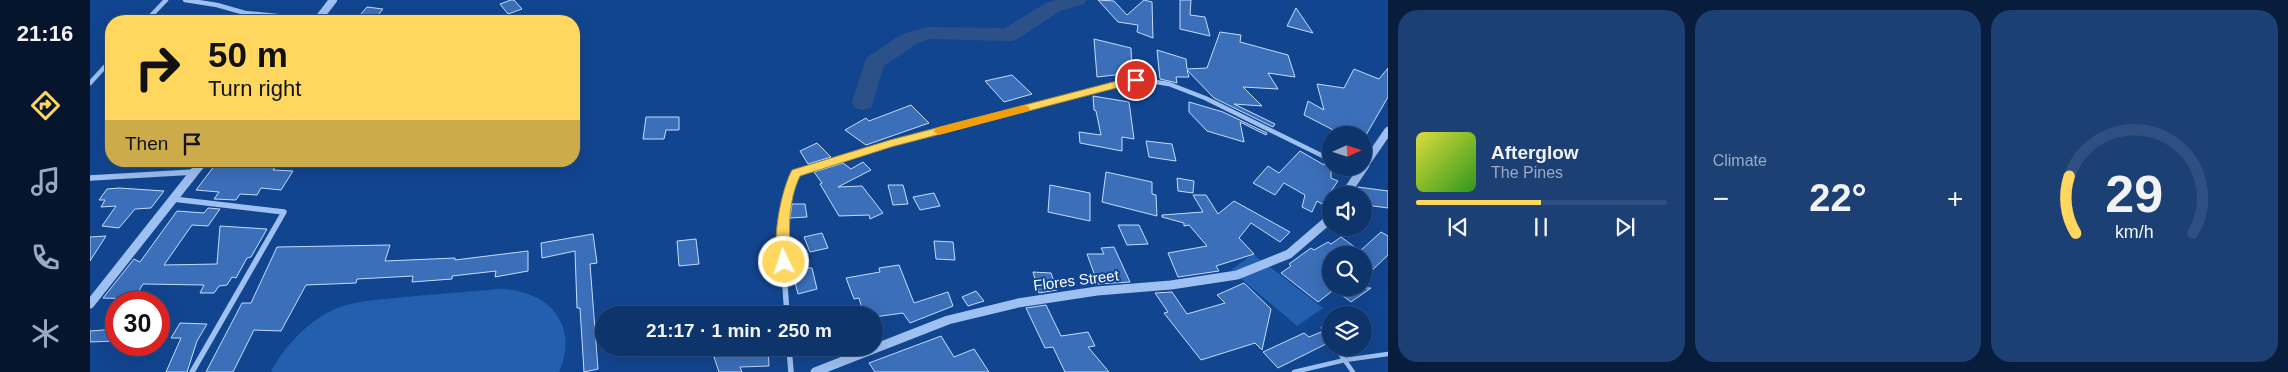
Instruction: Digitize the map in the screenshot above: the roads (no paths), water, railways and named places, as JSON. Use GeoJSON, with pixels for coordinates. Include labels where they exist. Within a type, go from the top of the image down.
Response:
{"type":"FeatureCollection","features":[{"type":"Feature","properties":{"kind":"street"},"geometry":{"type":"LineString","coordinates":[[152,15],[166,0]]}},
{"type":"Feature","properties":{"kind":"street"},"geometry":{"type":"LineString","coordinates":[[185,0],[263,15]]}},
{"type":"Feature","properties":{"kind":"street"},"geometry":{"type":"LineString","coordinates":[[322,15],[333,0]]}},
{"type":"Feature","properties":{"kind":"street"},"geometry":{"type":"LineString","coordinates":[[90,83],[105,67]]}},
{"type":"Feature","properties":{"kind":"street"},"geometry":{"type":"LineString","coordinates":[[786,306],[782,228],[790,184],[796,173],[890,144],[1108,85],[1136,80],[1150,80],[1205,98],[1322,156]]}},
{"type":"Feature","properties":{"kind":"street"},"geometry":{"type":"LineString","coordinates":[[1372,156],[1388,131]]}},
{"type":"Feature","properties":{"kind":"street"},"geometry":{"type":"LineString","coordinates":[[90,304],[198,167]]}},
{"type":"Feature","properties":{"kind":"street"},"geometry":{"type":"LineString","coordinates":[[90,178],[194,172]]}},
{"type":"Feature","properties":{"kind":"street"},"geometry":{"type":"LineString","coordinates":[[1352,186],[1359,176]]}},
{"type":"Feature","properties":{"kind":"street"},"geometry":{"type":"LineString","coordinates":[[173,199],[284,212],[192,372]]}},
{"type":"Feature","properties":{"kind":"street","name":"Flores Street"},"geometry":{"type":"LineString","coordinates":[[814,372],[948,320],[1018,303],[1097,291],[1171,285],[1237,275],[1289,254],[1322,226]]}},
{"type":"Feature","properties":{"kind":"street"},"geometry":{"type":"LineString","coordinates":[[790,356],[791,372]]}},
{"type":"Feature","properties":{"kind":"lane"},"geometry":{"type":"LineString","coordinates":[[1294,372],[1345,360],[1388,354]]}},
{"type":"Feature","properties":{"kind":"lane"},"geometry":{"type":"LineString","coordinates":[[1342,356],[1353,372]]}},
{"type":"Feature","properties":{"kind":"waterway"},"geometry":{"type":"LineString","coordinates":[[863,102],[874,63],[909,39],[928,33],[1009,35],[1053,7],[1077,0]]}}]}
